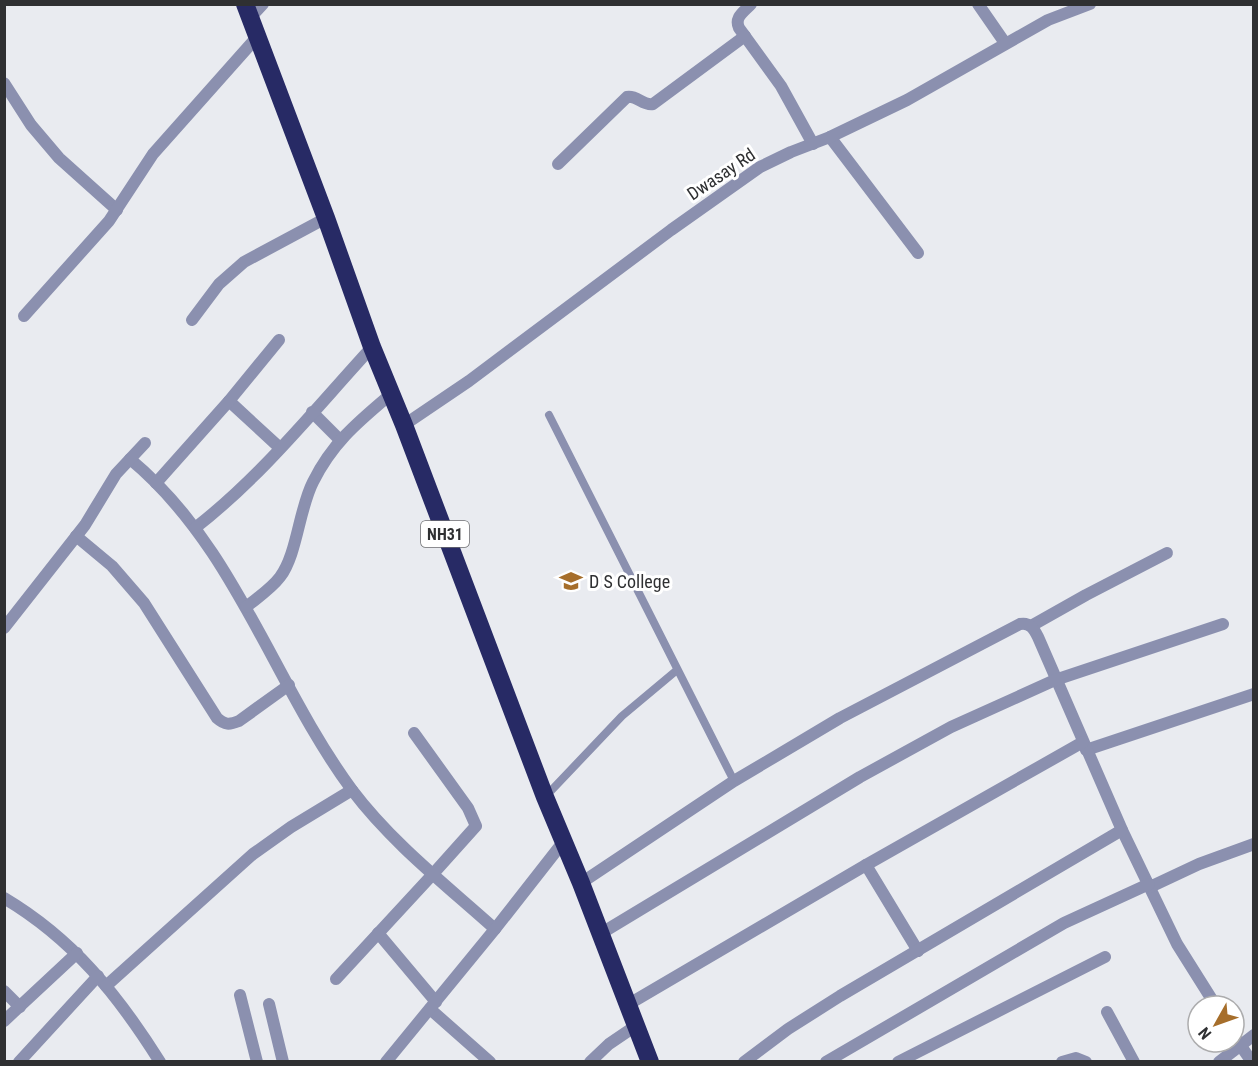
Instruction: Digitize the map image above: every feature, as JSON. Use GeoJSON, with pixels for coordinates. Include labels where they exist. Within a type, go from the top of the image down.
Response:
{"type":"FeatureCollection","features":[{"type":"Feature","properties":{"kind":"highway","name":"NH31"},"geometry":{"type":"LineString","coordinates":[[253,9],[257,37],[372,347],[404,425],[545,797],[629,1004],[650,1062]]}},
{"type":"Feature","properties":{"kind":"street"},"geometry":{"type":"LineString","coordinates":[[751,4],[737,20],[739,28],[781,86],[813,144]]}},
{"type":"Feature","properties":{"kind":"street"},"geometry":{"type":"LineString","coordinates":[[978,4],[1005,43]]}},
{"type":"Feature","properties":{"kind":"street","name":"Dwasay Rd"},"geometry":{"type":"LineString","coordinates":[[404,425],[469,381],[671,230],[760,167],[907,100],[1070,8],[1090,4]]}},
{"type":"Feature","properties":{"kind":"street"},"geometry":{"type":"LineString","coordinates":[[558,164],[627,97],[653,104],[745,36]]}},
{"type":"Feature","properties":{"kind":"street"},"geometry":{"type":"LineString","coordinates":[[24,316],[117,210],[153,154],[257,37]]}},
{"type":"Feature","properties":{"kind":"street"},"geometry":{"type":"LineString","coordinates":[[4,83],[31,124],[59,158],[117,210]]}},
{"type":"Feature","properties":{"kind":"street"},"geometry":{"type":"LineString","coordinates":[[830,137],[918,253]]}},
{"type":"Feature","properties":{"kind":"street"},"geometry":{"type":"LineString","coordinates":[[192,320],[219,284],[238,266],[326,218]]}},
{"type":"Feature","properties":{"kind":"street"},"geometry":{"type":"LineString","coordinates":[[156,483],[229,401],[279,340]]}},
{"type":"Feature","properties":{"kind":"street"},"geometry":{"type":"LineString","coordinates":[[195,528],[239,492],[372,347]]}},
{"type":"Feature","properties":{"kind":"street"},"geometry":{"type":"LineString","coordinates":[[246,607],[281,576],[289,559],[311,485],[329,452],[392,394]]}},
{"type":"Feature","properties":{"kind":"street"},"geometry":{"type":"LineString","coordinates":[[229,401],[280,448]]}},
{"type":"Feature","properties":{"kind":"street"},"geometry":{"type":"LineString","coordinates":[[312,412],[340,440]]}},
{"type":"Feature","properties":{"kind":"street"},"geometry":{"type":"LineString","coordinates":[[4,628],[93,513],[114,477],[145,443]]}},
{"type":"Feature","properties":{"kind":"street"},"geometry":{"type":"LineString","coordinates":[[130,459],[156,483],[195,528],[246,607],[318,738],[352,790],[394,837],[495,929]]}},
{"type":"Feature","properties":{"kind":"street"},"geometry":{"type":"LineString","coordinates":[[76,536],[112,566],[144,603],[217,718],[224,724],[231,725],[289,685]]}},
{"type":"Feature","properties":{"kind":"street"},"geometry":{"type":"LineString","coordinates":[[1031,626],[1167,554]]}},
{"type":"Feature","properties":{"kind":"street"},"geometry":{"type":"LineString","coordinates":[[581,884],[734,781],[840,718],[1025,623],[1031,626],[1038,637],[1122,830],[1177,944],[1208,994]]}},
{"type":"Feature","properties":{"kind":"street"},"geometry":{"type":"LineString","coordinates":[[600,934],[904,752],[951,727],[1055,680],[1223,624]]}},
{"type":"Feature","properties":{"kind":"street"},"geometry":{"type":"LineString","coordinates":[[629,1004],[866,865],[1085,746],[1254,694]]}},
{"type":"Feature","properties":{"kind":"street"},"geometry":{"type":"LineString","coordinates":[[336,979],[434,874],[476,825],[468,808],[414,734]]}},
{"type":"Feature","properties":{"kind":"street"},"geometry":{"type":"LineString","coordinates":[[19,1062],[102,981],[253,854],[291,827],[352,790]]}},
{"type":"Feature","properties":{"kind":"street"},"geometry":{"type":"LineString","coordinates":[[744,1062],[788,1029],[884,970],[1122,830]]}},
{"type":"Feature","properties":{"kind":"street"},"geometry":{"type":"LineString","coordinates":[[386,1062],[564,841]]}},
{"type":"Feature","properties":{"kind":"street"},"geometry":{"type":"LineString","coordinates":[[826,1062],[1055,928],[1149,885],[1254,844]]}},
{"type":"Feature","properties":{"kind":"street"},"geometry":{"type":"LineString","coordinates":[[866,865],[918,951]]}},
{"type":"Feature","properties":{"kind":"street"},"geometry":{"type":"LineString","coordinates":[[6,901],[45,925],[77,953],[102,981],[160,1062]]}},
{"type":"Feature","properties":{"kind":"street"},"geometry":{"type":"LineString","coordinates":[[378,933],[433,1006],[490,1062]]}},
{"type":"Feature","properties":{"kind":"street"},"geometry":{"type":"LineString","coordinates":[[4,1021],[77,953]]}},
{"type":"Feature","properties":{"kind":"street"},"geometry":{"type":"LineString","coordinates":[[898,1062],[1105,957]]}},
{"type":"Feature","properties":{"kind":"street"},"geometry":{"type":"LineString","coordinates":[[4,991],[20,1007]]}},
{"type":"Feature","properties":{"kind":"street"},"geometry":{"type":"LineString","coordinates":[[240,995],[257,1062]]}},
{"type":"Feature","properties":{"kind":"street"},"geometry":{"type":"LineString","coordinates":[[269,1004],[283,1062]]}},
{"type":"Feature","properties":{"kind":"street"},"geometry":{"type":"LineString","coordinates":[[1107,1012],[1134,1062]]}},
{"type":"Feature","properties":{"kind":"street"},"geometry":{"type":"LineString","coordinates":[[590,1062],[609,1044],[637,1025]]}},
{"type":"Feature","properties":{"kind":"street"},"geometry":{"type":"LineString","coordinates":[[1062,1062],[1076,1058],[1086,1062]]}},
{"type":"Feature","properties":{"kind":"lane"},"geometry":{"type":"LineString","coordinates":[[549,415],[734,781]]}},
{"type":"Feature","properties":{"kind":"lane"},"geometry":{"type":"LineString","coordinates":[[545,797],[622,716],[677,670]]}},
{"type":"Feature","properties":{"kind":"place","name":"D S College"},"geometry":{"type":"Point","coordinates":[571,581]}}]}
